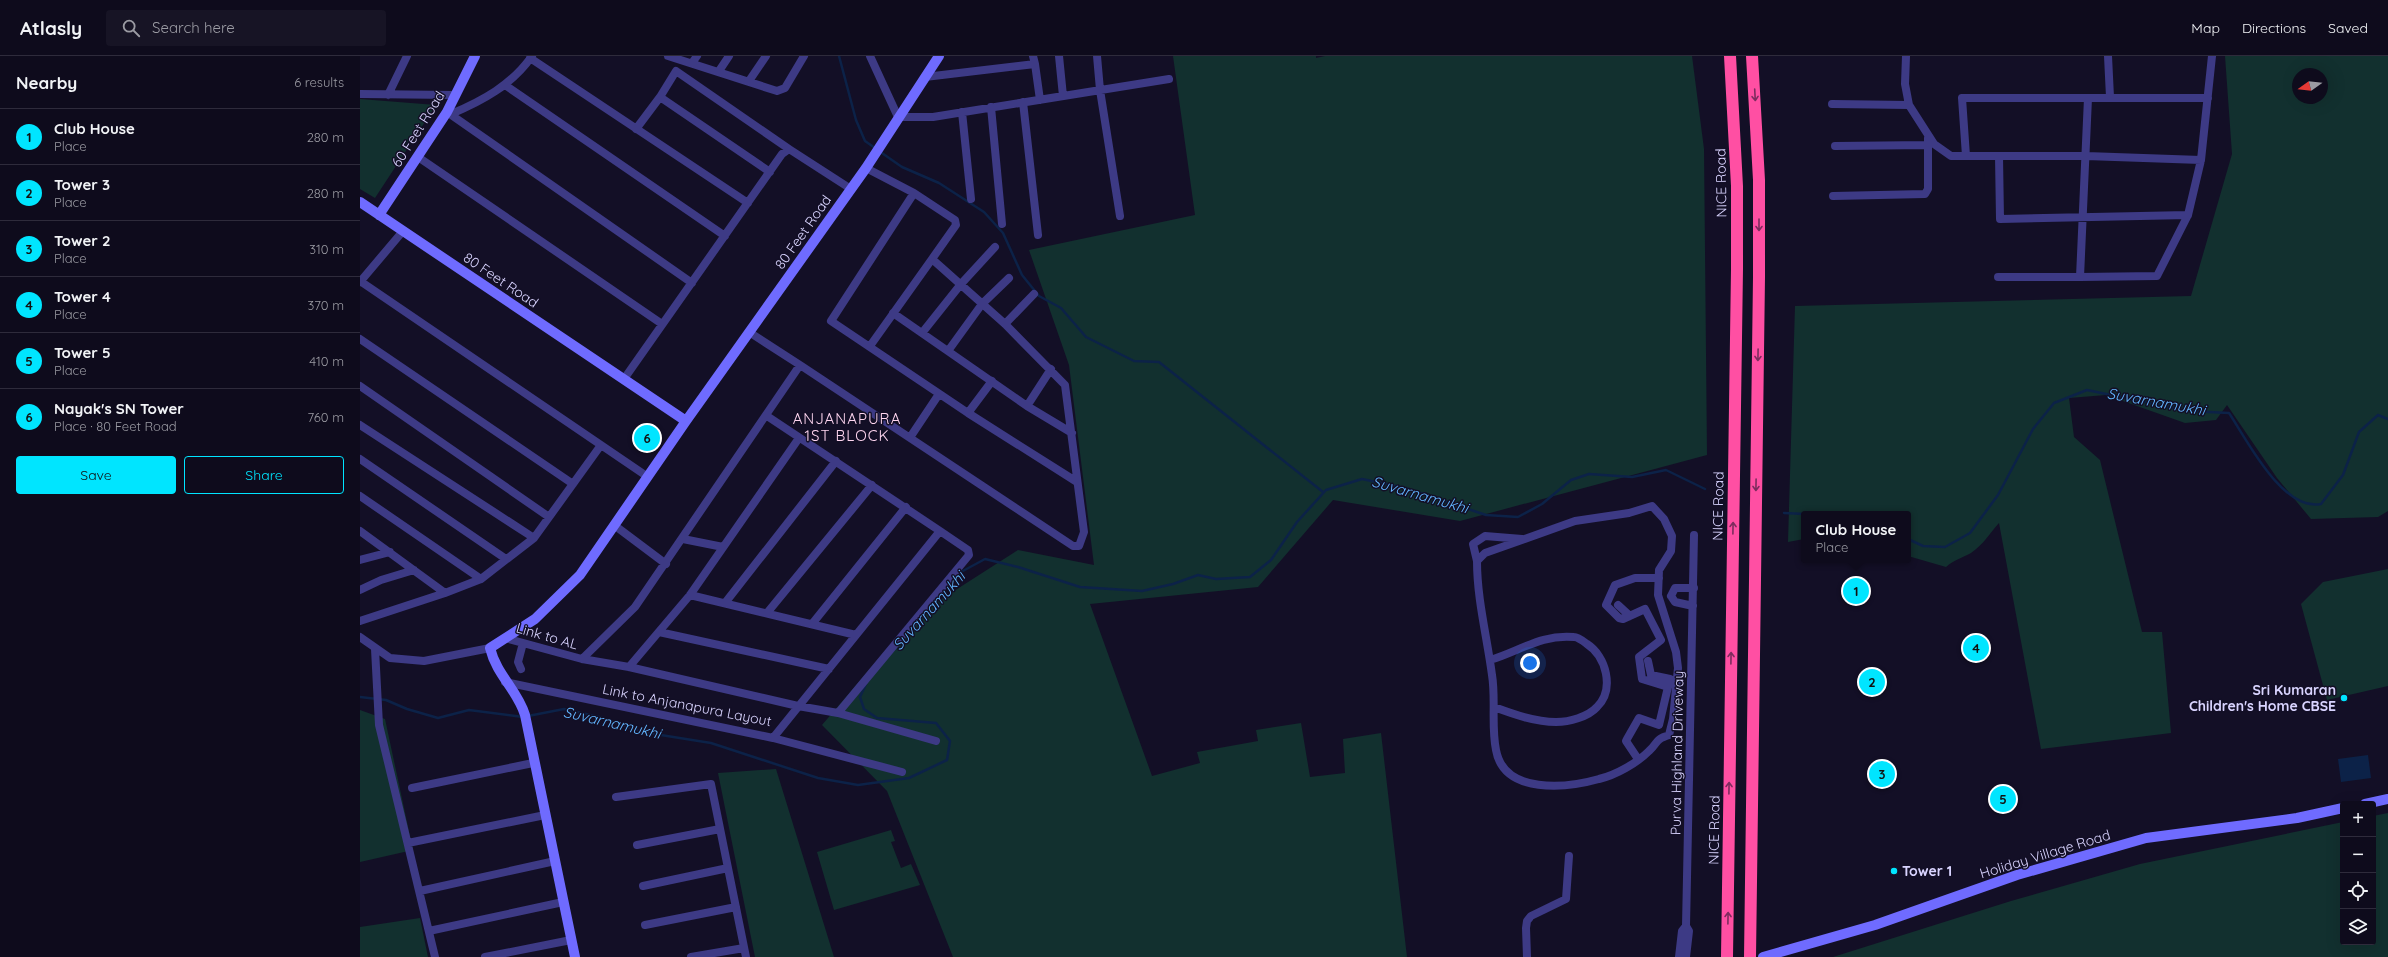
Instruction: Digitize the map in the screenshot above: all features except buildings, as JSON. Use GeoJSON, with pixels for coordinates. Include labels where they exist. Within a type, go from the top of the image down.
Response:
{"type":"FeatureCollection","features":[{"type":"Feature","properties":{"kind":"highway","name":"NICE Road"},"geometry":{"type":"LineString","coordinates":[[1727,957],[1737,269],[1737,186],[1730,56]]}},
{"type":"Feature","properties":{"kind":"highway"},"geometry":{"type":"LineString","coordinates":[[1750,957],[1759,277],[1759,180],[1752,56]]}},
{"type":"Feature","properties":{"kind":"street"},"geometry":{"type":"LineString","coordinates":[[388,95],[407,56]]}},
{"type":"Feature","properties":{"kind":"street","name":"60 Feet Road"},"geometry":{"type":"LineString","coordinates":[[379,215],[449,113],[475,56]]}},
{"type":"Feature","properties":{"kind":"street"},"geometry":{"type":"LineString","coordinates":[[668,56],[694,59],[719,71],[777,91],[785,88],[804,56]]}},
{"type":"Feature","properties":{"kind":"street"},"geometry":{"type":"LineString","coordinates":[[719,71],[729,56]]}},
{"type":"Feature","properties":{"kind":"street"},"geometry":{"type":"LineString","coordinates":[[749,81],[766,56]]}},
{"type":"Feature","properties":{"kind":"street"},"geometry":{"type":"LineString","coordinates":[[870,56],[898,117],[933,116],[962,112],[1169,79]]}},
{"type":"Feature","properties":{"kind":"street","name":"80 Feet Road"},"geometry":{"type":"LineString","coordinates":[[490,648],[535,619],[580,575],[686,421],[866,168],[939,56]]}},
{"type":"Feature","properties":{"kind":"street"},"geometry":{"type":"LineString","coordinates":[[1058,56],[1062,96]]}},
{"type":"Feature","properties":{"kind":"street"},"geometry":{"type":"LineString","coordinates":[[1097,56],[1100,90],[1120,216]]}},
{"type":"Feature","properties":{"kind":"street"},"geometry":{"type":"LineString","coordinates":[[1833,196],[1925,194],[1928,189],[1928,141],[1909,105],[1906,84],[1906,56]]}},
{"type":"Feature","properties":{"kind":"street"},"geometry":{"type":"LineString","coordinates":[[2108,56],[2110,97]]}},
{"type":"Feature","properties":{"kind":"street"},"geometry":{"type":"LineString","coordinates":[[1998,277],[2157,276],[2188,215],[2201,160],[2212,56]]}},
{"type":"Feature","properties":{"kind":"street"},"geometry":{"type":"LineString","coordinates":[[449,113],[477,102],[505,85],[531,57],[748,203]]}},
{"type":"Feature","properties":{"kind":"street"},"geometry":{"type":"LineString","coordinates":[[925,76],[1034,60],[1040,100]]}},
{"type":"Feature","properties":{"kind":"street"},"geometry":{"type":"LineString","coordinates":[[636,129],[660,97],[676,71],[789,149],[851,189]]}},
{"type":"Feature","properties":{"kind":"street"},"geometry":{"type":"LineString","coordinates":[[505,85],[725,236]]}},
{"type":"Feature","properties":{"kind":"street"},"geometry":{"type":"LineString","coordinates":[[360,94],[456,95]]}},
{"type":"Feature","properties":{"kind":"street"},"geometry":{"type":"LineString","coordinates":[[660,97],[770,172]]}},
{"type":"Feature","properties":{"kind":"street"},"geometry":{"type":"LineString","coordinates":[[1966,156],[1962,98],[2208,98]]}},
{"type":"Feature","properties":{"kind":"street"},"geometry":{"type":"LineString","coordinates":[[2080,277],[2088,98]]}},
{"type":"Feature","properties":{"kind":"street"},"geometry":{"type":"LineString","coordinates":[[1022,102],[1038,235]]}},
{"type":"Feature","properties":{"kind":"street"},"geometry":{"type":"LineString","coordinates":[[1832,104],[1909,105]]}},
{"type":"Feature","properties":{"kind":"street"},"geometry":{"type":"LineString","coordinates":[[991,107],[1002,224]]}},
{"type":"Feature","properties":{"kind":"street"},"geometry":{"type":"LineString","coordinates":[[962,112],[971,199]]}},
{"type":"Feature","properties":{"kind":"street"},"geometry":{"type":"LineString","coordinates":[[449,113],[692,283]]}},
{"type":"Feature","properties":{"kind":"street"},"geometry":{"type":"LineString","coordinates":[[1835,146],[1928,141],[1951,156],[2086,156],[2201,160]]}},
{"type":"Feature","properties":{"kind":"street"},"geometry":{"type":"LineString","coordinates":[[624,379],[782,154],[789,149]]}},
{"type":"Feature","properties":{"kind":"street"},"geometry":{"type":"LineString","coordinates":[[1999,156],[2000,219],[2188,215]]}},
{"type":"Feature","properties":{"kind":"street"},"geometry":{"type":"LineString","coordinates":[[418,157],[662,324]]}},
{"type":"Feature","properties":{"kind":"street"},"geometry":{"type":"LineString","coordinates":[[866,168],[914,193],[955,220],[956,225],[870,346]]}},
{"type":"Feature","properties":{"kind":"street"},"geometry":{"type":"LineString","coordinates":[[914,193],[831,321],[968,413],[1077,482]]}},
{"type":"Feature","properties":{"kind":"street","name":"80 Feet Road"},"geometry":{"type":"LineString","coordinates":[[360,202],[686,421]]}},
{"type":"Feature","properties":{"kind":"street"},"geometry":{"type":"LineString","coordinates":[[403,231],[360,282],[648,477]]}},
{"type":"Feature","properties":{"kind":"street"},"geometry":{"type":"LineString","coordinates":[[922,333],[961,284],[995,247]]}},
{"type":"Feature","properties":{"kind":"street"},"geometry":{"type":"LineString","coordinates":[[749,332],[911,436],[1073,546],[1079,546],[1084,532],[1065,385],[1051,369],[1005,324],[932,259]]}},
{"type":"Feature","properties":{"kind":"street"},"geometry":{"type":"LineString","coordinates":[[948,351],[982,304],[1009,278]]}},
{"type":"Feature","properties":{"kind":"street"},"geometry":{"type":"LineString","coordinates":[[1005,324],[1034,294]]}},
{"type":"Feature","properties":{"kind":"street"},"geometry":{"type":"LineString","coordinates":[[893,313],[1028,406],[1072,433]]}},
{"type":"Feature","properties":{"kind":"street"},"geometry":{"type":"LineString","coordinates":[[360,339],[573,484]]}},
{"type":"Feature","properties":{"kind":"street"},"geometry":{"type":"LineString","coordinates":[[582,659],[635,607],[767,416],[800,365]]}},
{"type":"Feature","properties":{"kind":"street"},"geometry":{"type":"LineString","coordinates":[[1028,406],[1051,369]]}},
{"type":"Feature","properties":{"kind":"street"},"geometry":{"type":"LineString","coordinates":[[968,413],[992,381]]}},
{"type":"Feature","properties":{"kind":"street"},"geometry":{"type":"LineString","coordinates":[[360,386],[549,518]]}},
{"type":"Feature","properties":{"kind":"street"},"geometry":{"type":"LineString","coordinates":[[911,436],[939,394]]}},
{"type":"Feature","properties":{"kind":"street"},"geometry":{"type":"LineString","coordinates":[[767,416],[906,507],[968,550],[969,556],[838,713]]}},
{"type":"Feature","properties":{"kind":"street"},"geometry":{"type":"LineString","coordinates":[[360,424],[534,538]]}},
{"type":"Feature","properties":{"kind":"street"},"geometry":{"type":"LineString","coordinates":[[629,667],[690,595],[799,438]]}},
{"type":"Feature","properties":{"kind":"street"},"geometry":{"type":"LineString","coordinates":[[360,621],[446,593],[481,579],[534,538],[601,445]]}},
{"type":"Feature","properties":{"kind":"street"},"geometry":{"type":"LineString","coordinates":[[360,459],[506,559]]}},
{"type":"Feature","properties":{"kind":"street"},"geometry":{"type":"LineString","coordinates":[[725,603],[836,461]]}},
{"type":"Feature","properties":{"kind":"street"},"geometry":{"type":"LineString","coordinates":[[767,613],[872,485]]}},
{"type":"Feature","properties":{"kind":"street"},"geometry":{"type":"LineString","coordinates":[[360,496],[481,579]]}},
{"type":"Feature","properties":{"kind":"street","name":"Purva Highland Driveway"},"geometry":{"type":"LineString","coordinates":[[1652,506],[1664,519],[1672,536],[1671,551],[1659,570],[1658,595],[1676,652],[1678,683],[1670,735],[1658,739],[1650,751],[1601,779],[1568,786],[1540,785],[1514,778],[1504,768],[1496,751],[1490,660],[1477,579],[1477,561],[1485,553],[1575,521],[1629,513],[1652,506]]}},
{"type":"Feature","properties":{"kind":"street"},"geometry":{"type":"LineString","coordinates":[[812,624],[906,507]]}},
{"type":"Feature","properties":{"kind":"street"},"geometry":{"type":"LineString","coordinates":[[614,525],[666,564]]}},
{"type":"Feature","properties":{"kind":"street"},"geometry":{"type":"LineString","coordinates":[[360,531],[446,593]]}},
{"type":"Feature","properties":{"kind":"street"},"geometry":{"type":"LineString","coordinates":[[798,706],[940,531]]}},
{"type":"Feature","properties":{"kind":"street","name":"Purva Highland Driveway"},"geometry":{"type":"LineString","coordinates":[[1686,926],[1694,535]]}},
{"type":"Feature","properties":{"kind":"street"},"geometry":{"type":"LineString","coordinates":[[1477,561],[1473,544],[1485,536],[1525,539]]}},
{"type":"Feature","properties":{"kind":"street"},"geometry":{"type":"LineString","coordinates":[[683,539],[723,547]]}},
{"type":"Feature","properties":{"kind":"street"},"geometry":{"type":"LineString","coordinates":[[360,560],[390,552]]}},
{"type":"Feature","properties":{"kind":"street"},"geometry":{"type":"LineString","coordinates":[[360,590],[381,580],[414,570]]}},
{"type":"Feature","properties":{"kind":"street"},"geometry":{"type":"LineString","coordinates":[[1659,578],[1635,578],[1615,585],[1606,605],[1619,618],[1630,616],[1645,609],[1661,640],[1638,657],[1642,679],[1668,687]]}},
{"type":"Feature","properties":{"kind":"street"},"geometry":{"type":"LineString","coordinates":[[1671,596],[1674,588],[1694,588]]}},
{"type":"Feature","properties":{"kind":"street"},"geometry":{"type":"LineString","coordinates":[[690,595],[856,635]]}},
{"type":"Feature","properties":{"kind":"street"},"geometry":{"type":"LineString","coordinates":[[1658,595],[1671,596]]}},
{"type":"Feature","properties":{"kind":"street"},"geometry":{"type":"LineString","coordinates":[[1671,596],[1675,602],[1693,606]]}},
{"type":"Feature","properties":{"kind":"street"},"geometry":{"type":"LineString","coordinates":[[1618,605],[1630,616]]}},
{"type":"Feature","properties":{"kind":"street"},"geometry":{"type":"LineString","coordinates":[[659,632],[829,669]]}},
{"type":"Feature","properties":{"kind":"street"},"geometry":{"type":"LineString","coordinates":[[1490,660],[1509,654],[1533,641],[1576,636],[1593,647],[1602,659],[1606,674],[1606,688],[1601,703],[1596,709],[1574,720],[1554,722],[1525,718],[1494,707]]}},
{"type":"Feature","properties":{"kind":"street"},"geometry":{"type":"LineString","coordinates":[[360,637],[375,649],[390,658],[424,661],[490,648],[494,664],[506,682],[521,700],[533,763],[575,957]]}},
{"type":"Feature","properties":{"kind":"street","name":"Link to AL"},"geometry":{"type":"LineString","coordinates":[[505,638],[582,659]]}},
{"type":"Feature","properties":{"kind":"street"},"geometry":{"type":"LineString","coordinates":[[521,670],[518,662],[523,643]]}},
{"type":"Feature","properties":{"kind":"street"},"geometry":{"type":"LineString","coordinates":[[375,649],[380,725],[435,957]]}},
{"type":"Feature","properties":{"kind":"street","name":"Link to Anjanapura Layout"},"geometry":{"type":"LineString","coordinates":[[506,682],[773,738],[798,706],[629,667],[582,659]]}},
{"type":"Feature","properties":{"kind":"street"},"geometry":{"type":"LineString","coordinates":[[1638,759],[1626,741],[1627,738],[1639,718],[1659,725],[1670,679],[1650,675],[1648,660]]}},
{"type":"Feature","properties":{"kind":"street"},"geometry":{"type":"LineString","coordinates":[[798,706],[838,713],[936,741]]}},
{"type":"Feature","properties":{"kind":"street"},"geometry":{"type":"LineString","coordinates":[[773,738],[902,772]]}},
{"type":"Feature","properties":{"kind":"street"},"geometry":{"type":"LineString","coordinates":[[412,788],[533,763]]}},
{"type":"Feature","properties":{"kind":"street"},"geometry":{"type":"LineString","coordinates":[[616,797],[711,784],[746,957]]}},
{"type":"Feature","properties":{"kind":"street"},"geometry":{"type":"LineString","coordinates":[[2376,802],[2388,799]]}},
{"type":"Feature","properties":{"kind":"street","name":"Holiday Village Road"},"geometry":{"type":"LineString","coordinates":[[1763,957],[1875,925],[2017,875],[2146,838],[2297,818],[2340,809]]}},
{"type":"Feature","properties":{"kind":"street"},"geometry":{"type":"LineString","coordinates":[[408,843],[545,815]]}},
{"type":"Feature","properties":{"kind":"street"},"geometry":{"type":"LineString","coordinates":[[636,845],[720,829]]}},
{"type":"Feature","properties":{"kind":"street"},"geometry":{"type":"LineString","coordinates":[[1527,957],[1527,921],[1531,916],[1566,900],[1569,856]]}},
{"type":"Feature","properties":{"kind":"street"},"geometry":{"type":"LineString","coordinates":[[420,891],[554,861]]}},
{"type":"Feature","properties":{"kind":"street"},"geometry":{"type":"LineString","coordinates":[[643,886],[728,868]]}},
{"type":"Feature","properties":{"kind":"street"},"geometry":{"type":"LineString","coordinates":[[429,931],[563,902]]}},
{"type":"Feature","properties":{"kind":"street"},"geometry":{"type":"LineString","coordinates":[[645,925],[736,907]]}},
{"type":"Feature","properties":{"kind":"street"},"geometry":{"type":"LineString","coordinates":[[1679,957],[1682,931],[1686,926],[1689,931],[1686,957]]}},
{"type":"Feature","properties":{"kind":"street"},"geometry":{"type":"LineString","coordinates":[[485,957],[571,940]]}},
{"type":"Feature","properties":{"kind":"street"},"geometry":{"type":"LineString","coordinates":[[691,957],[744,948]]}},
{"type":"Feature","properties":{"kind":"green space"},"geometry":{"type":"Polygon","coordinates":[[[1173,56],[1316,56],[1316,58],[1325,56],[1692,56],[1704,149],[1707,455],[1460,521],[1333,500],[1258,587],[1090,604],[1152,776],[1200,763],[1197,752],[1258,741],[1256,730],[1301,723],[1310,777],[1345,773],[1343,739],[1381,733],[1407,957],[953,957],[887,791],[822,725],[915,616],[1018,550],[1094,565],[1069,365],[1029,250],[1195,215],[1173,56]]]}},
{"type":"Feature","properties":{"kind":"green space"},"geometry":{"type":"Polygon","coordinates":[[[2225,56],[2388,56],[2388,511],[2378,517],[2311,519],[2277,478],[2227,405],[2216,420],[2185,423],[2106,395],[2069,398],[2074,437],[2100,460],[2142,632],[2162,632],[2171,733],[2041,749],[1999,523],[1983,543],[1975,550],[1946,567],[1911,557],[1911,511],[1801,511],[1801,540],[1788,542],[1795,306],[2191,296],[2232,154],[2225,56]]]}},
{"type":"Feature","properties":{"kind":"green space"},"geometry":{"type":"Polygon","coordinates":[[[360,99],[436,105],[375,198],[360,189],[360,99]]]}},
{"type":"Feature","properties":{"kind":"green space"},"geometry":{"type":"Polygon","coordinates":[[[2388,569],[2388,686],[2327,700],[2301,604],[2323,582],[2388,569]]]}},
{"type":"Feature","properties":{"kind":"green space"},"geometry":{"type":"Polygon","coordinates":[[[360,710],[385,719],[413,850],[360,862],[360,710]]]}},
{"type":"Feature","properties":{"kind":"green space"},"geometry":{"type":"Polygon","coordinates":[[[776,769],[834,957],[755,957],[718,773],[776,769]]]}},
{"type":"Feature","properties":{"kind":"green space"},"geometry":{"type":"Polygon","coordinates":[[[2388,813],[2388,957],[1833,957],[2011,901],[2140,864],[2340,823],[2340,945],[2376,945],[2376,815],[2388,813]]]}},
{"type":"Feature","properties":{"kind":"green space"},"geometry":{"type":"Polygon","coordinates":[[[891,830],[895,841],[891,842],[901,868],[911,864],[920,885],[834,910],[817,852],[891,830]]]}},
{"type":"Feature","properties":{"kind":"green space"},"geometry":{"type":"Polygon","coordinates":[[[420,918],[428,957],[360,957],[360,927],[420,918]]]}},
{"type":"Feature","properties":{"kind":"water"},"geometry":{"type":"Polygon","coordinates":[[[2368,755],[2371,778],[2341,782],[2338,759],[2368,755]]]}},
{"type":"Feature","properties":{"kind":"waterway"},"geometry":{"type":"LineString","coordinates":[[839,56],[856,120],[865,141],[875,148]]}},
{"type":"Feature","properties":{"kind":"waterway"},"geometry":{"type":"LineString","coordinates":[[879,151],[902,167],[939,183],[984,212],[1003,233],[1022,275],[1039,296],[1061,308],[1086,337],[1134,361],[1159,362],[1323,492]]}},
{"type":"Feature","properties":{"kind":"waterway","name":"Suvarnamukhi"},"geometry":{"type":"LineString","coordinates":[[1911,540],[1923,546],[1945,547],[1970,533],[1998,495],[2033,429],[2054,403],[2087,390],[2188,411],[2229,413],[2256,456],[2280,486],[2293,497],[2307,503],[2321,504],[2343,475],[2359,432],[2378,415],[2388,419]]}},
{"type":"Feature","properties":{"kind":"waterway","name":"Suvarnamukhi"},"geometry":{"type":"LineString","coordinates":[[949,585],[961,572],[985,559],[1018,567],[1080,587],[1142,591],[1173,584],[1198,575],[1216,579],[1250,577],[1271,560],[1297,522],[1326,490],[1362,479],[1405,488],[1486,515],[1518,517],[1542,504],[1571,480],[1589,474],[1632,477],[1666,470],[1705,489]]}},
{"type":"Feature","properties":{"kind":"waterway","name":"Suvarnamukhi"},"geometry":{"type":"LineString","coordinates":[[1784,513],[1801,514]]}},
{"type":"Feature","properties":{"kind":"waterway","name":"Suvarnamukhi"},"geometry":{"type":"LineString","coordinates":[[528,716],[564,709],[599,717],[642,732],[711,743],[818,778],[858,785],[909,778],[947,760],[950,741],[936,723],[877,718],[864,709],[860,697],[866,684]]}},
{"type":"Feature","properties":{"kind":"waterway","name":"Suvarnamukhi"},"geometry":{"type":"LineString","coordinates":[[360,697],[386,700],[407,709],[438,718],[469,710],[523,717]]}},
{"type":"Feature","properties":{"kind":"place","name":"Nayak's SN Tower"},"geometry":{"type":"Point","coordinates":[647,438]}},
{"type":"Feature","properties":{"kind":"place","name":"Club House"},"geometry":{"type":"Point","coordinates":[1856,591]}},
{"type":"Feature","properties":{"kind":"place","name":"Tower 4"},"geometry":{"type":"Point","coordinates":[1976,648]}},
{"type":"Feature","properties":{"kind":"place","name":"Tower 3"},"geometry":{"type":"Point","coordinates":[1872,682]}},
{"type":"Feature","properties":{"kind":"place","name":"Sri Kumaran Children's Home CBSE"},"geometry":{"type":"Point","coordinates":[2344,698]}},
{"type":"Feature","properties":{"kind":"place","name":"Tower 2"},"geometry":{"type":"Point","coordinates":[1882,774]}},
{"type":"Feature","properties":{"kind":"place","name":"Tower 5"},"geometry":{"type":"Point","coordinates":[2003,799]}},
{"type":"Feature","properties":{"kind":"place","name":"Tower 1"},"geometry":{"type":"Point","coordinates":[1894,871]}},
{"type":"Feature","properties":{"kind":"district","name":"ANJANAPURA 1ST BLOCK"},"geometry":{"type":"Point","coordinates":[847,428]}}]}
